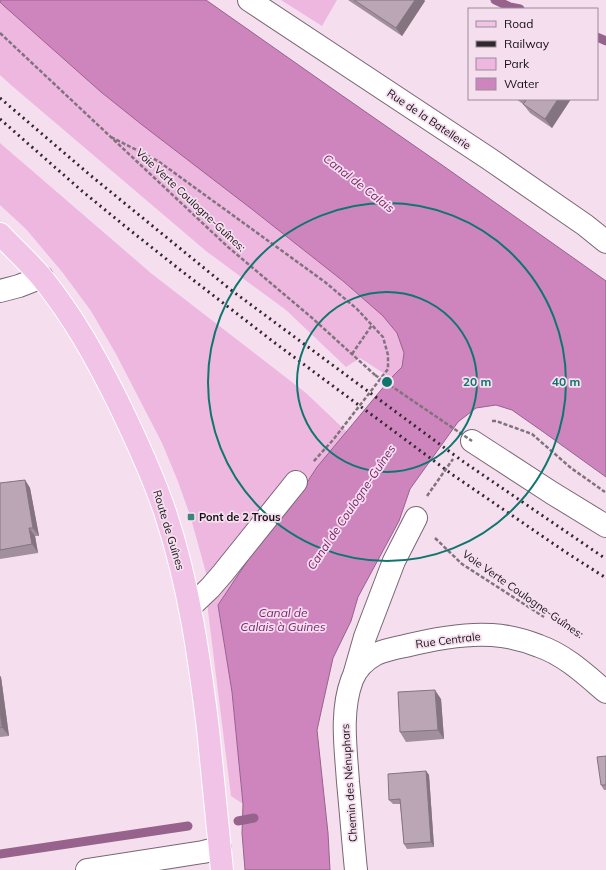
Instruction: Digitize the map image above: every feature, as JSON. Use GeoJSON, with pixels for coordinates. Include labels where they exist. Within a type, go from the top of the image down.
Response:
{"type":"FeatureCollection","features":[{"type":"Feature","properties":{"kind":"main road","name":"Route de Guînes"},"geometry":{"type":"LineString","coordinates":[[0,234],[42,277],[82,334],[108,382],[139,446],[166,514],[190,607],[200,665],[213,774],[222,870]]}},
{"type":"Feature","properties":{"kind":"street","name":"Rue de la Batellerie"},"geometry":{"type":"LineString","coordinates":[[249,0],[488,158],[585,225],[606,242]]}},
{"type":"Feature","properties":{"kind":"street"},"geometry":{"type":"LineString","coordinates":[[0,291],[19,286],[42,277]]}},
{"type":"Feature","properties":{"kind":"street"},"geometry":{"type":"LineString","coordinates":[[470,438],[552,493],[606,526]]}},
{"type":"Feature","properties":{"kind":"street"},"geometry":{"type":"LineString","coordinates":[[190,607],[223,573],[296,482]]}},
{"type":"Feature","properties":{"kind":"street"},"geometry":{"type":"LineString","coordinates":[[355,672],[365,637],[394,561],[416,518]]}},
{"type":"Feature","properties":{"kind":"street","name":"Rue Centrale"},"geometry":{"type":"LineString","coordinates":[[394,648],[470,635],[508,637],[522,640],[553,651],[566,658],[606,692]]}},
{"type":"Feature","properties":{"kind":"street","name":"Chemin des Nénuphars"},"geometry":{"type":"LineString","coordinates":[[356,870],[345,731],[347,698],[355,672],[364,661],[376,654],[394,648]]}},
{"type":"Feature","properties":{"kind":"street"},"geometry":{"type":"LineString","coordinates":[[87,870],[220,848]]}},
{"type":"Feature","properties":{"kind":"path","name":"Voie Verte Coulogne-Guînes:"},"geometry":{"type":"LineString","coordinates":[[0,33],[228,247],[311,317],[375,375],[470,438]]}},
{"type":"Feature","properties":{"kind":"path"},"geometry":{"type":"LineString","coordinates":[[111,137],[158,161],[325,282],[357,309],[383,337],[388,355],[388,369],[333,440],[296,482]]}},
{"type":"Feature","properties":{"kind":"path"},"geometry":{"type":"LineString","coordinates":[[352,354],[372,325]]}},
{"type":"Feature","properties":{"kind":"path"},"geometry":{"type":"LineString","coordinates":[[491,422],[496,421],[532,434],[571,468],[606,492]]}},
{"type":"Feature","properties":{"kind":"path"},"geometry":{"type":"LineString","coordinates":[[416,518],[425,499],[454,457]]}},
{"type":"Feature","properties":{"kind":"path","name":"Voie Verte Coulogne-Guînes:"},"geometry":{"type":"LineString","coordinates":[[416,518],[462,564],[544,618]]}},
{"type":"Feature","properties":{"kind":"green space"},"geometry":{"type":"Polygon","coordinates":[[[281,0],[337,0],[322,26],[281,0]]]}},
{"type":"Feature","properties":{"kind":"green space"},"geometry":{"type":"Polygon","coordinates":[[[0,2],[101,92],[343,281],[383,316],[397,333],[404,353],[402,367],[391,378],[360,358],[346,367],[286,310],[206,251],[11,85],[0,75],[0,2]]]}},
{"type":"Feature","properties":{"kind":"green space"},"geometry":{"type":"Polygon","coordinates":[[[0,143],[152,274],[306,393],[347,432],[317,467],[297,498],[218,605],[232,692],[243,804],[231,796],[208,611],[206,573],[190,515],[177,479],[162,443],[116,354],[91,311],[63,273],[26,229],[0,205],[0,143]]]}},
{"type":"Feature","properties":{"kind":"water"},"geometry":{"type":"Polygon","coordinates":[[[0,0],[206,0],[606,281],[606,477],[512,410],[496,405],[476,408],[458,422],[410,489],[399,521],[358,597],[351,621],[333,658],[317,730],[328,833],[330,870],[245,870],[242,833],[243,804],[232,692],[218,605],[252,554],[297,498],[317,467],[391,378],[402,367],[404,353],[397,333],[383,316],[343,281],[101,92],[3,5],[0,0]]]}},
{"type":"Feature","properties":{"kind":"building"},"geometry":{"type":"Polygon","coordinates":[[[354,0],[415,0],[396,28],[354,0]]]}},
{"type":"Feature","properties":{"kind":"building"},"geometry":{"type":"Polygon","coordinates":[[[524,100],[557,100],[545,119],[523,104],[526,101],[524,100]]]}},
{"type":"Feature","properties":{"kind":"building"},"geometry":{"type":"Polygon","coordinates":[[[25,480],[33,528],[29,528],[32,544],[0,550],[0,483],[25,480]]]}},
{"type":"Feature","properties":{"kind":"building"},"geometry":{"type":"Polygon","coordinates":[[[435,690],[438,730],[400,732],[398,692],[435,690]]]}},
{"type":"Feature","properties":{"kind":"building"},"geometry":{"type":"Polygon","coordinates":[[[0,709],[2,727],[0,728],[0,709]]]}},
{"type":"Feature","properties":{"kind":"building"},"geometry":{"type":"Polygon","coordinates":[[[606,756],[606,785],[601,785],[597,757],[606,756]]]}},
{"type":"Feature","properties":{"kind":"building"},"geometry":{"type":"Polygon","coordinates":[[[426,771],[431,842],[404,844],[400,799],[389,800],[388,774],[426,771]]]}},
{"type":"Feature","properties":{"kind":"waterway"},"geometry":{"type":"LineString","coordinates":[[495,0],[515,8]]}},
{"type":"Feature","properties":{"kind":"waterway"},"geometry":{"type":"LineString","coordinates":[[598,37],[606,41]]}},
{"type":"Feature","properties":{"kind":"waterway"},"geometry":{"type":"LineString","coordinates":[[238,821],[254,818]]}},
{"type":"Feature","properties":{"kind":"waterway"},"geometry":{"type":"LineString","coordinates":[[0,854],[188,826]]}},
{"type":"Feature","properties":{"kind":"railway"},"geometry":{"type":"LineString","coordinates":[[0,98],[90,175],[231,290],[461,460],[606,559]]}},
{"type":"Feature","properties":{"kind":"railway"},"geometry":{"type":"LineString","coordinates":[[0,119],[82,191],[126,227],[275,343],[453,475],[606,578]]}},
{"type":"Feature","properties":{"kind":"place","name":"Pont de 2 Trous"},"geometry":{"type":"Point","coordinates":[191,517]}},
{"type":"Feature","properties":{"kind":"water label","name":"Canal de Calais"},"geometry":{"type":"Point","coordinates":[359,183]}},
{"type":"Feature","properties":{"kind":"water label","name":"Canal de Coulogne-Guînes"},"geometry":{"type":"Point","coordinates":[351,507]}},
{"type":"Feature","properties":{"kind":"water label","name":"Canal de Calais à Guines"},"geometry":{"type":"Point","coordinates":[283,619]}}]}
